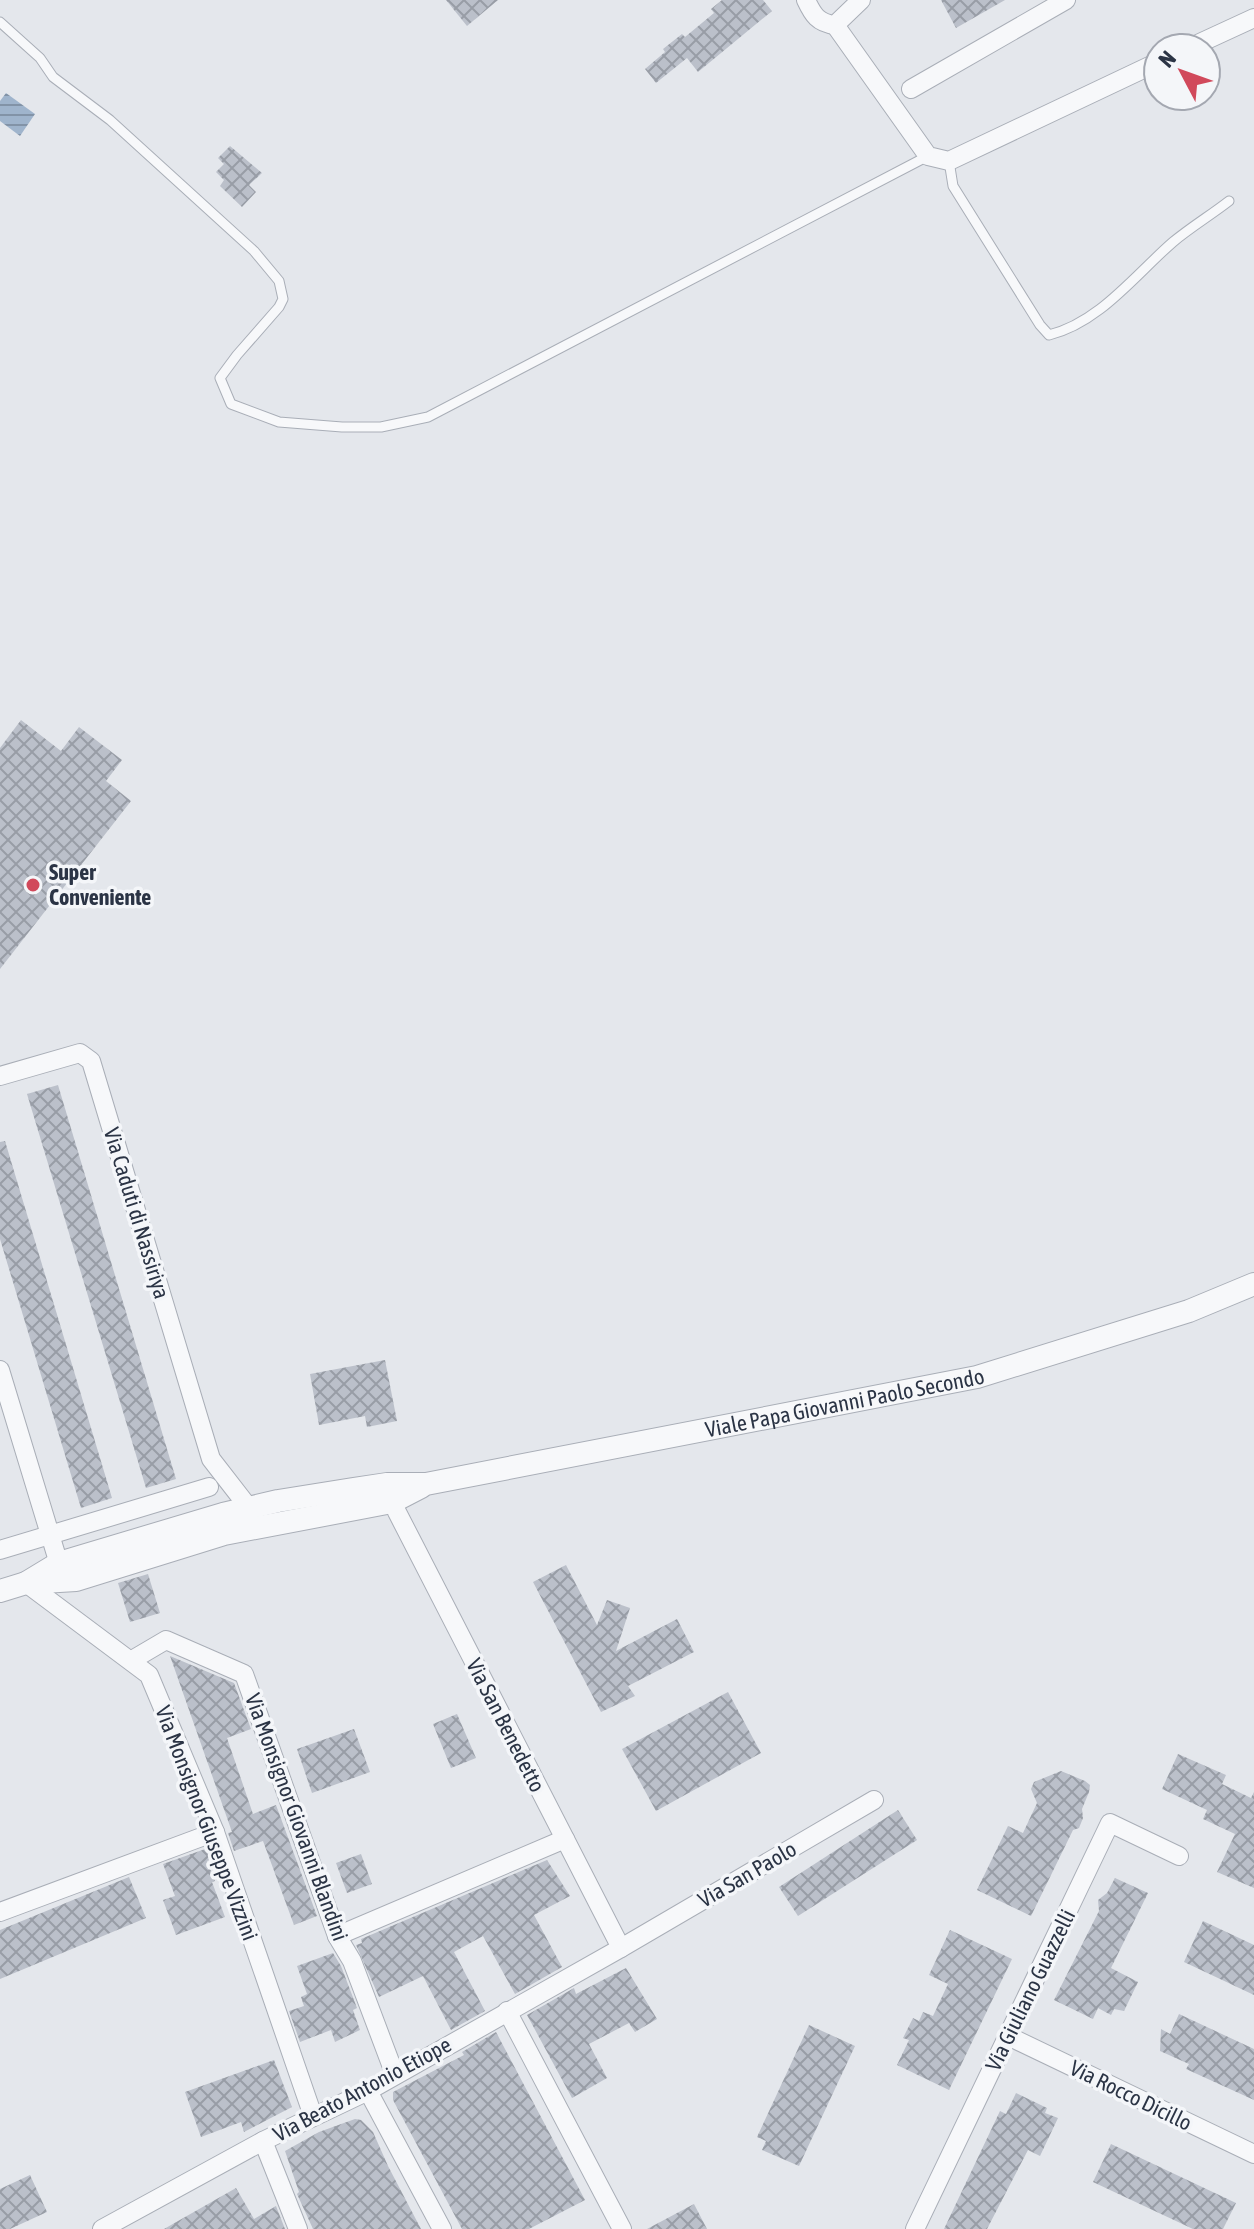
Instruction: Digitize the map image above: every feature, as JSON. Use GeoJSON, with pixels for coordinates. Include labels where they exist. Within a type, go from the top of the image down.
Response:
{"type":"FeatureCollection","features":[{"type":"Feature","properties":{"kind":"street"},"geometry":{"type":"LineString","coordinates":[[806,0],[813,15],[823,24],[835,25],[861,0]]}},
{"type":"Feature","properties":{"kind":"street"},"geometry":{"type":"LineString","coordinates":[[911,89],[1066,0]]}},
{"type":"Feature","properties":{"kind":"street"},"geometry":{"type":"LineString","coordinates":[[1222,33],[1254,18]]}},
{"type":"Feature","properties":{"kind":"street"},"geometry":{"type":"LineString","coordinates":[[835,25],[928,156],[949,161],[1142,70]]}},
{"type":"Feature","properties":{"kind":"street","name":"Via Caduti di Nassiriya"},"geometry":{"type":"LineString","coordinates":[[0,1076],[80,1053],[91,1061],[223,1507]]}},
{"type":"Feature","properties":{"kind":"street","name":"Viale Papa Giovanni Paolo Secondo"},"geometry":{"type":"LineString","coordinates":[[390,1493],[977,1377],[1189,1311],[1254,1284]]}},
{"type":"Feature","properties":{"kind":"street"},"geometry":{"type":"LineString","coordinates":[[0,1370],[61,1572],[76,1580],[224,1534],[321,1517],[390,1493]]}},
{"type":"Feature","properties":{"kind":"street"},"geometry":{"type":"LineString","coordinates":[[0,1550],[50,1534],[223,1507],[390,1493]]}},
{"type":"Feature","properties":{"kind":"street","name":"Via San Benedetto"},"geometry":{"type":"LineString","coordinates":[[390,1493],[621,1948]]}},
{"type":"Feature","properties":{"kind":"street"},"geometry":{"type":"LineString","coordinates":[[223,1507],[244,1519],[286,1509],[321,1517]]}},
{"type":"Feature","properties":{"kind":"street"},"geometry":{"type":"LineString","coordinates":[[119,1566],[151,1545],[210,1529],[223,1507]]}},
{"type":"Feature","properties":{"kind":"street"},"geometry":{"type":"LineString","coordinates":[[0,1591],[61,1572],[223,1507]]}},
{"type":"Feature","properties":{"kind":"street","name":"Via Monsignor Giuseppe Vizzini"},"geometry":{"type":"LineString","coordinates":[[26,1583],[149,1675],[215,1832],[313,2116]]}},
{"type":"Feature","properties":{"kind":"street","name":"Via Monsignor Giovanni Blandini"},"geometry":{"type":"LineString","coordinates":[[132,1660],[166,1640],[244,1674],[337,1936],[352,1961],[395,2075]]}},
{"type":"Feature","properties":{"kind":"street","name":"Via San Paolo"},"geometry":{"type":"LineString","coordinates":[[621,1948],[874,1800]]}},
{"type":"Feature","properties":{"kind":"street","name":"Via Giuliano Guazzelli"},"geometry":{"type":"LineString","coordinates":[[916,2227],[1110,1823],[1179,1856]]}},
{"type":"Feature","properties":{"kind":"street"},"geometry":{"type":"LineString","coordinates":[[1,1906],[215,1832]]}},
{"type":"Feature","properties":{"kind":"street"},"geometry":{"type":"LineString","coordinates":[[337,1936],[565,1839]]}},
{"type":"Feature","properties":{"kind":"street","name":"Via Beato Antonio Etiope"},"geometry":{"type":"LineString","coordinates":[[102,2229],[263,2141],[368,2091],[621,1948]]}},
{"type":"Feature","properties":{"kind":"street"},"geometry":{"type":"LineString","coordinates":[[507,2011],[622,2229]]}},
{"type":"Feature","properties":{"kind":"street","name":"Via Rocco Dicillo"},"geometry":{"type":"LineString","coordinates":[[1008,2036],[1254,2154]]}},
{"type":"Feature","properties":{"kind":"street"},"geometry":{"type":"LineString","coordinates":[[368,2091],[442,2229]]}},
{"type":"Feature","properties":{"kind":"street"},"geometry":{"type":"LineString","coordinates":[[263,2141],[298,2229]]}},
{"type":"Feature","properties":{"kind":"lane"},"geometry":{"type":"LineString","coordinates":[[0,22],[40,58],[53,77],[110,120],[243,241],[279,281],[283,299],[279,307],[220,378],[231,404],[279,422],[381,427],[428,417],[928,156]]}},
{"type":"Feature","properties":{"kind":"lane"},"geometry":{"type":"LineString","coordinates":[[949,161],[953,186],[1049,335],[1062,332],[1093,315],[1176,240],[1229,201]]}},
{"type":"Feature","properties":{"kind":"water"},"geometry":{"type":"Polygon","coordinates":[[[6,93],[35,114],[20,136],[0,121],[0,101],[6,93]]]}},
{"type":"Feature","properties":{"kind":"building"},"geometry":{"type":"Polygon","coordinates":[[[446,0],[498,0],[467,26],[446,0]]]}},
{"type":"Feature","properties":{"kind":"building"},"geometry":{"type":"Polygon","coordinates":[[[722,0],[763,0],[772,11],[698,72],[687,58],[656,83],[645,69],[665,52],[663,49],[682,34],[685,37],[714,13],[711,9],[722,0]]]}},
{"type":"Feature","properties":{"kind":"building"},"geometry":{"type":"Polygon","coordinates":[[[941,0],[1005,0],[956,28],[941,0]]]}},
{"type":"Feature","properties":{"kind":"building"},"geometry":{"type":"Polygon","coordinates":[[[230,146],[262,173],[249,185],[256,192],[242,207],[220,186],[224,180],[216,172],[224,164],[218,158],[230,146]]]}},
{"type":"Feature","properties":{"kind":"building","name":"Super Conveniente"},"geometry":{"type":"Polygon","coordinates":[[[21,720],[61,751],[79,727],[122,760],[106,781],[131,801],[0,969],[0,748],[21,720]]]}},
{"type":"Feature","properties":{"kind":"building"},"geometry":{"type":"Polygon","coordinates":[[[58,1085],[176,1479],[146,1488],[27,1094],[58,1085]]]}},
{"type":"Feature","properties":{"kind":"building"},"geometry":{"type":"Polygon","coordinates":[[[5,1141],[112,1498],[81,1508],[0,1239],[0,1142],[5,1141]]]}},
{"type":"Feature","properties":{"kind":"building"},"geometry":{"type":"Polygon","coordinates":[[[385,1360],[397,1421],[367,1427],[365,1416],[319,1425],[310,1374],[385,1360]]]}},
{"type":"Feature","properties":{"kind":"building"},"geometry":{"type":"Polygon","coordinates":[[[566,1565],[597,1625],[607,1600],[630,1608],[616,1651],[677,1619],[694,1652],[628,1686],[635,1696],[601,1712],[533,1582],[566,1565]]]}},
{"type":"Feature","properties":{"kind":"building"},"geometry":{"type":"Polygon","coordinates":[[[148,1574],[160,1613],[130,1622],[118,1583],[148,1574]]]}},
{"type":"Feature","properties":{"kind":"building"},"geometry":{"type":"Polygon","coordinates":[[[170,1656],[234,1683],[251,1729],[227,1738],[253,1814],[276,1805],[317,1916],[294,1925],[263,1841],[234,1851],[228,1833],[232,1832],[170,1656]]]}},
{"type":"Feature","properties":{"kind":"building"},"geometry":{"type":"Polygon","coordinates":[[[728,1692],[761,1753],[656,1811],[622,1749],[728,1692]]]}},
{"type":"Feature","properties":{"kind":"building"},"geometry":{"type":"Polygon","coordinates":[[[457,1714],[476,1758],[451,1768],[433,1724],[457,1714]]]}},
{"type":"Feature","properties":{"kind":"building"},"geometry":{"type":"Polygon","coordinates":[[[354,1729],[370,1772],[312,1793],[297,1749],[354,1729]]]}},
{"type":"Feature","properties":{"kind":"building"},"geometry":{"type":"Polygon","coordinates":[[[1178,1754],[1226,1775],[1222,1784],[1251,1798],[1254,1792],[1254,1888],[1217,1872],[1235,1834],[1203,1819],[1207,1810],[1162,1789],[1178,1754]]]}},
{"type":"Feature","properties":{"kind":"building"},"geometry":{"type":"Polygon","coordinates":[[[1061,1771],[1085,1781],[1090,1785],[1089,1792],[1079,1828],[1073,1830],[1031,1916],[977,1890],[1008,1826],[1023,1833],[1037,1803],[1031,1789],[1034,1782],[1061,1771]]]}},
{"type":"Feature","properties":{"kind":"building"},"geometry":{"type":"Polygon","coordinates":[[[898,1810],[917,1840],[798,1916],[779,1887],[898,1810]]]}},
{"type":"Feature","properties":{"kind":"building"},"geometry":{"type":"Polygon","coordinates":[[[208,1848],[212,1859],[207,1861],[215,1881],[212,1882],[225,1917],[176,1935],[163,1900],[175,1896],[163,1864],[208,1848]]]}},
{"type":"Feature","properties":{"kind":"building"},"geometry":{"type":"Polygon","coordinates":[[[361,1854],[372,1884],[347,1893],[336,1863],[361,1854]]]}},
{"type":"Feature","properties":{"kind":"building"},"geometry":{"type":"Polygon","coordinates":[[[547,1860],[570,1896],[534,1915],[562,1967],[515,1994],[483,1936],[454,1952],[485,2011],[451,2030],[423,1976],[379,1997],[356,1945],[362,1943],[361,1939],[547,1860]]]}},
{"type":"Feature","properties":{"kind":"building"},"geometry":{"type":"Polygon","coordinates":[[[129,1877],[146,1918],[0,1979],[0,1930],[129,1877]]]}},
{"type":"Feature","properties":{"kind":"building"},"geometry":{"type":"Polygon","coordinates":[[[1115,1878],[1148,1893],[1111,1968],[1138,1982],[1124,2011],[1114,2009],[1111,2015],[1098,2008],[1093,2019],[1054,2000],[1099,1911],[1098,1900],[1107,1893],[1115,1878]]]}},
{"type":"Feature","properties":{"kind":"building"},"geometry":{"type":"Polygon","coordinates":[[[1203,1921],[1254,1945],[1254,1995],[1184,1962],[1203,1921]]]}},
{"type":"Feature","properties":{"kind":"building"},"geometry":{"type":"Polygon","coordinates":[[[950,1930],[1012,1959],[949,2090],[897,2065],[909,2040],[903,2038],[913,2018],[919,2021],[923,2012],[933,2016],[948,1984],[929,1975],[950,1930]]]}},
{"type":"Feature","properties":{"kind":"building"},"geometry":{"type":"Polygon","coordinates":[[[333,1953],[357,2008],[353,2010],[360,2030],[335,2042],[331,2030],[300,2042],[289,2011],[304,2006],[301,1997],[307,1994],[297,1966],[333,1953]]]}},
{"type":"Feature","properties":{"kind":"building"},"geometry":{"type":"Polygon","coordinates":[[[626,1968],[657,2019],[635,2032],[629,2023],[589,2044],[607,2078],[572,2098],[527,2015],[574,1988],[576,1994],[626,1968]]]}},
{"type":"Feature","properties":{"kind":"building"},"geometry":{"type":"Polygon","coordinates":[[[1179,2014],[1254,2049],[1254,2100],[1186,2069],[1189,2064],[1160,2051],[1161,2029],[1170,2034],[1179,2014]]]}},
{"type":"Feature","properties":{"kind":"building"},"geometry":{"type":"Polygon","coordinates":[[[809,2025],[855,2046],[799,2166],[762,2150],[766,2141],[757,2137],[809,2025]]]}},
{"type":"Feature","properties":{"kind":"building"},"geometry":{"type":"Polygon","coordinates":[[[496,2032],[585,2200],[529,2229],[462,2229],[393,2100],[393,2092],[464,2055],[462,2052],[496,2032]]]}},
{"type":"Feature","properties":{"kind":"building"},"geometry":{"type":"Polygon","coordinates":[[[274,2060],[292,2107],[244,2132],[241,2122],[201,2137],[185,2092],[274,2060]]]}},
{"type":"Feature","properties":{"kind":"building"},"geometry":{"type":"Polygon","coordinates":[[[1016,2093],[1047,2108],[1045,2113],[1058,2118],[1040,2156],[1028,2150],[987,2229],[944,2229],[1000,2111],[1006,2114],[1016,2093]]]}},
{"type":"Feature","properties":{"kind":"building"},"geometry":{"type":"Polygon","coordinates":[[[355,2119],[361,2120],[373,2132],[421,2229],[313,2229],[297,2194],[299,2192],[285,2151],[319,2132],[355,2119]]]}},
{"type":"Feature","properties":{"kind":"building"},"geometry":{"type":"Polygon","coordinates":[[[1111,2144],[1236,2203],[1223,2229],[1193,2229],[1093,2182],[1111,2144]]]}},
{"type":"Feature","properties":{"kind":"building"},"geometry":{"type":"Polygon","coordinates":[[[30,2175],[47,2212],[10,2229],[0,2229],[0,2189],[30,2175]]]}},
{"type":"Feature","properties":{"kind":"building"},"geometry":{"type":"Polygon","coordinates":[[[236,2188],[254,2219],[276,2206],[285,2229],[164,2229],[236,2188]]]}},
{"type":"Feature","properties":{"kind":"building"},"geometry":{"type":"Polygon","coordinates":[[[694,2204],[707,2229],[647,2229],[694,2204]]]}},
{"type":"Feature","properties":{"kind":"place","name":"Super Conveniente"},"geometry":{"type":"Point","coordinates":[33,885]}}]}
